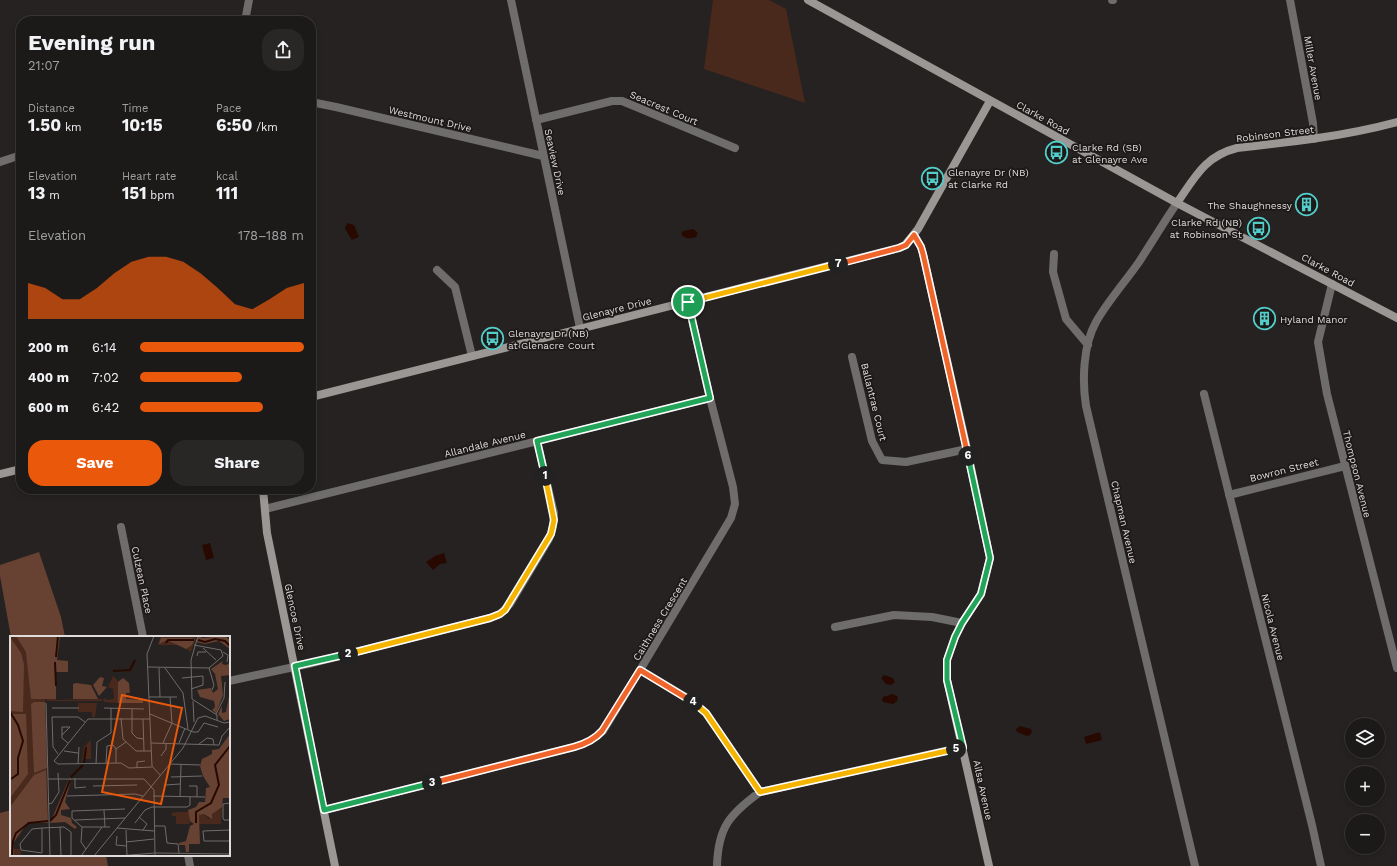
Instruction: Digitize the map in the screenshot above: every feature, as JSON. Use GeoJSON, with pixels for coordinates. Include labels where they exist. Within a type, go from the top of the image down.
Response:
{"type":"FeatureCollection","features":[{"type":"Feature","properties":{"kind":"street"},"geometry":{"type":"LineString","coordinates":[[246,16],[249,0]]}},
{"type":"Feature","properties":{"kind":"street","name":"Seaview Drive"},"geometry":{"type":"LineString","coordinates":[[511,0],[580,328]]}},
{"type":"Feature","properties":{"kind":"street","name":"Clarke Road"},"geometry":{"type":"LineString","coordinates":[[808,0],[817,3],[990,101],[1177,202],[1397,318]]}},
{"type":"Feature","properties":{"kind":"street","name":"Miller Avenue"},"geometry":{"type":"LineString","coordinates":[[1290,0],[1312,115],[1314,139]]}},
{"type":"Feature","properties":{"kind":"street","name":"Seacrest Court"},"geometry":{"type":"LineString","coordinates":[[536,120],[612,101],[622,101],[735,148]]}},
{"type":"Feature","properties":{"kind":"street","name":"Glenayre Drive"},"geometry":{"type":"LineString","coordinates":[[316,396],[894,250],[906,245],[918,229],[990,101]]}},
{"type":"Feature","properties":{"kind":"street","name":"Westmount Drive"},"geometry":{"type":"LineString","coordinates":[[316,103],[543,156]]}},
{"type":"Feature","properties":{"kind":"street","name":"Robinson Street"},"geometry":{"type":"LineString","coordinates":[[1177,202],[1205,164],[1219,154],[1237,148],[1314,139],[1397,122]]}},
{"type":"Feature","properties":{"kind":"street"},"geometry":{"type":"LineString","coordinates":[[0,162],[16,157]]}},
{"type":"Feature","properties":{"kind":"street","name":"Chapman Avenue"},"geometry":{"type":"LineString","coordinates":[[1177,202],[1139,262],[1095,323],[1088,345],[1084,375],[1084,389],[1086,406],[1195,866]]}},
{"type":"Feature","properties":{"kind":"street","name":"Ailsa Avenue"},"geometry":{"type":"LineString","coordinates":[[914,235],[923,254],[990,558],[981,594],[962,623],[955,637],[947,660],[947,680],[989,866]]}},
{"type":"Feature","properties":{"kind":"street"},"geometry":{"type":"LineString","coordinates":[[1054,254],[1053,272],[1066,319],[1088,345]]}},
{"type":"Feature","properties":{"kind":"street"},"geometry":{"type":"LineString","coordinates":[[437,270],[455,287],[472,356]]}},
{"type":"Feature","properties":{"kind":"street","name":"Thompson Avenue"},"geometry":{"type":"LineString","coordinates":[[1332,284],[1318,342],[1327,394],[1397,668]]}},
{"type":"Feature","properties":{"kind":"street","name":"Caithness Crescent"},"geometry":{"type":"LineString","coordinates":[[324,810],[574,747],[587,743],[599,735],[602,731],[731,518],[735,504],[733,487],[710,398],[688,302]]}},
{"type":"Feature","properties":{"kind":"street","name":"Ballantrae Court"},"geometry":{"type":"LineString","coordinates":[[852,357],[872,440],[882,460],[906,462],[967,449]]}},
{"type":"Feature","properties":{"kind":"street","name":"Nicola Avenue"},"geometry":{"type":"LineString","coordinates":[[1204,394],[1321,866]]}},
{"type":"Feature","properties":{"kind":"street","name":"Allandale Avenue"},"geometry":{"type":"LineString","coordinates":[[265,509],[710,398]]}},
{"type":"Feature","properties":{"kind":"street"},"geometry":{"type":"LineString","coordinates":[[230,681],[490,618],[500,614],[505,610],[549,539],[553,527],[554,513],[537,441]]}},
{"type":"Feature","properties":{"kind":"street","name":"Bowron Street"},"geometry":{"type":"LineString","coordinates":[[1229,495],[1345,466]]}},
{"type":"Feature","properties":{"kind":"street"},"geometry":{"type":"LineString","coordinates":[[0,474],[16,470]]}},
{"type":"Feature","properties":{"kind":"street","name":"Glencoe Drive"},"geometry":{"type":"LineString","coordinates":[[264,494],[267,533],[335,866]]}},
{"type":"Feature","properties":{"kind":"street","name":"Culzean Place"},"geometry":{"type":"LineString","coordinates":[[121,527],[144,636]]}},
{"type":"Feature","properties":{"kind":"street"},"geometry":{"type":"LineString","coordinates":[[835,627],[894,615],[932,617],[962,623]]}},
{"type":"Feature","properties":{"kind":"street"},"geometry":{"type":"LineString","coordinates":[[640,670],[692,701],[706,713],[760,792]]}},
{"type":"Feature","properties":{"kind":"street"},"geometry":{"type":"LineString","coordinates":[[717,866],[718,849],[723,829],[738,808],[760,792],[963,747]]}},
{"type":"Feature","properties":{"kind":"street"},"geometry":{"type":"LineString","coordinates":[[188,856],[190,866]]}},
{"type":"Feature","properties":{"kind":"shaded area"},"geometry":{"type":"Polygon","coordinates":[[[713,0],[769,0],[786,9],[805,103],[704,69],[713,0]]]}},
{"type":"Feature","properties":{"kind":"shaded area"},"geometry":{"type":"Polygon","coordinates":[[[348,223],[354,225],[359,237],[352,240],[345,229],[348,223]]]}},
{"type":"Feature","properties":{"kind":"shaded area"},"geometry":{"type":"Polygon","coordinates":[[[693,229],[698,233],[696,237],[688,238],[681,234],[683,231],[693,229]]]}},
{"type":"Feature","properties":{"kind":"shaded area"},"geometry":{"type":"Polygon","coordinates":[[[210,543],[214,558],[206,560],[202,545],[210,543]]]}},
{"type":"Feature","properties":{"kind":"shaded area"},"geometry":{"type":"Polygon","coordinates":[[[39,552],[61,617],[65,636],[11,636],[0,576],[0,565],[39,552]]]}},
{"type":"Feature","properties":{"kind":"shaded area"},"geometry":{"type":"Polygon","coordinates":[[[444,553],[447,563],[440,564],[433,570],[426,562],[435,556],[444,553]]]}},
{"type":"Feature","properties":{"kind":"shaded area"},"geometry":{"type":"Polygon","coordinates":[[[884,675],[893,678],[895,682],[891,685],[886,684],[881,678],[884,675]]]}},
{"type":"Feature","properties":{"kind":"shaded area"},"geometry":{"type":"Polygon","coordinates":[[[893,694],[898,697],[897,701],[893,704],[883,702],[883,697],[893,694]]]}},
{"type":"Feature","properties":{"kind":"shaded area"},"geometry":{"type":"Polygon","coordinates":[[[1020,726],[1031,729],[1032,732],[1030,735],[1027,736],[1017,732],[1016,729],[1020,726]]]}},
{"type":"Feature","properties":{"kind":"shaded area"},"geometry":{"type":"Polygon","coordinates":[[[1100,732],[1102,740],[1086,744],[1084,737],[1100,732]]]}},
{"type":"Feature","properties":{"kind":"shaded area"},"geometry":{"type":"Polygon","coordinates":[[[10,810],[10,856],[106,856],[108,866],[0,866],[0,813],[10,810]]]}},
{"type":"Feature","properties":{"kind":"place","name":"Clarke Rd (SB) at Glenayre Ave"},"geometry":{"type":"Point","coordinates":[1056,153]}},
{"type":"Feature","properties":{"kind":"place","name":"Glenayre Dr (NB) at Clarke Rd"},"geometry":{"type":"Point","coordinates":[933,178]}},
{"type":"Feature","properties":{"kind":"place","name":"The Shaughnessy"},"geometry":{"type":"Point","coordinates":[1307,205]}},
{"type":"Feature","properties":{"kind":"place","name":"Clarke Rd (NB) at Robinson St"},"geometry":{"type":"Point","coordinates":[1258,228]}},
{"type":"Feature","properties":{"kind":"place","name":"Hyland Manor"},"geometry":{"type":"Point","coordinates":[1264,319]}},
{"type":"Feature","properties":{"kind":"place","name":"Glenayre Dr (NB) at Glenacre Court"},"geometry":{"type":"Point","coordinates":[492,339]}},
{"type":"Feature","properties":{"kind":"route"},"geometry":{"type":"LineString","coordinates":[[914,235],[923,254],[990,558],[981,594],[962,623],[955,637],[947,660],[947,680],[963,747],[760,792],[706,713],[692,701],[640,670],[602,731],[599,735],[587,743],[324,810],[295,666],[490,618],[505,610],[549,539],[553,527],[554,513],[537,441],[710,398],[688,302],[894,250],[906,245],[914,235]]}}]}
